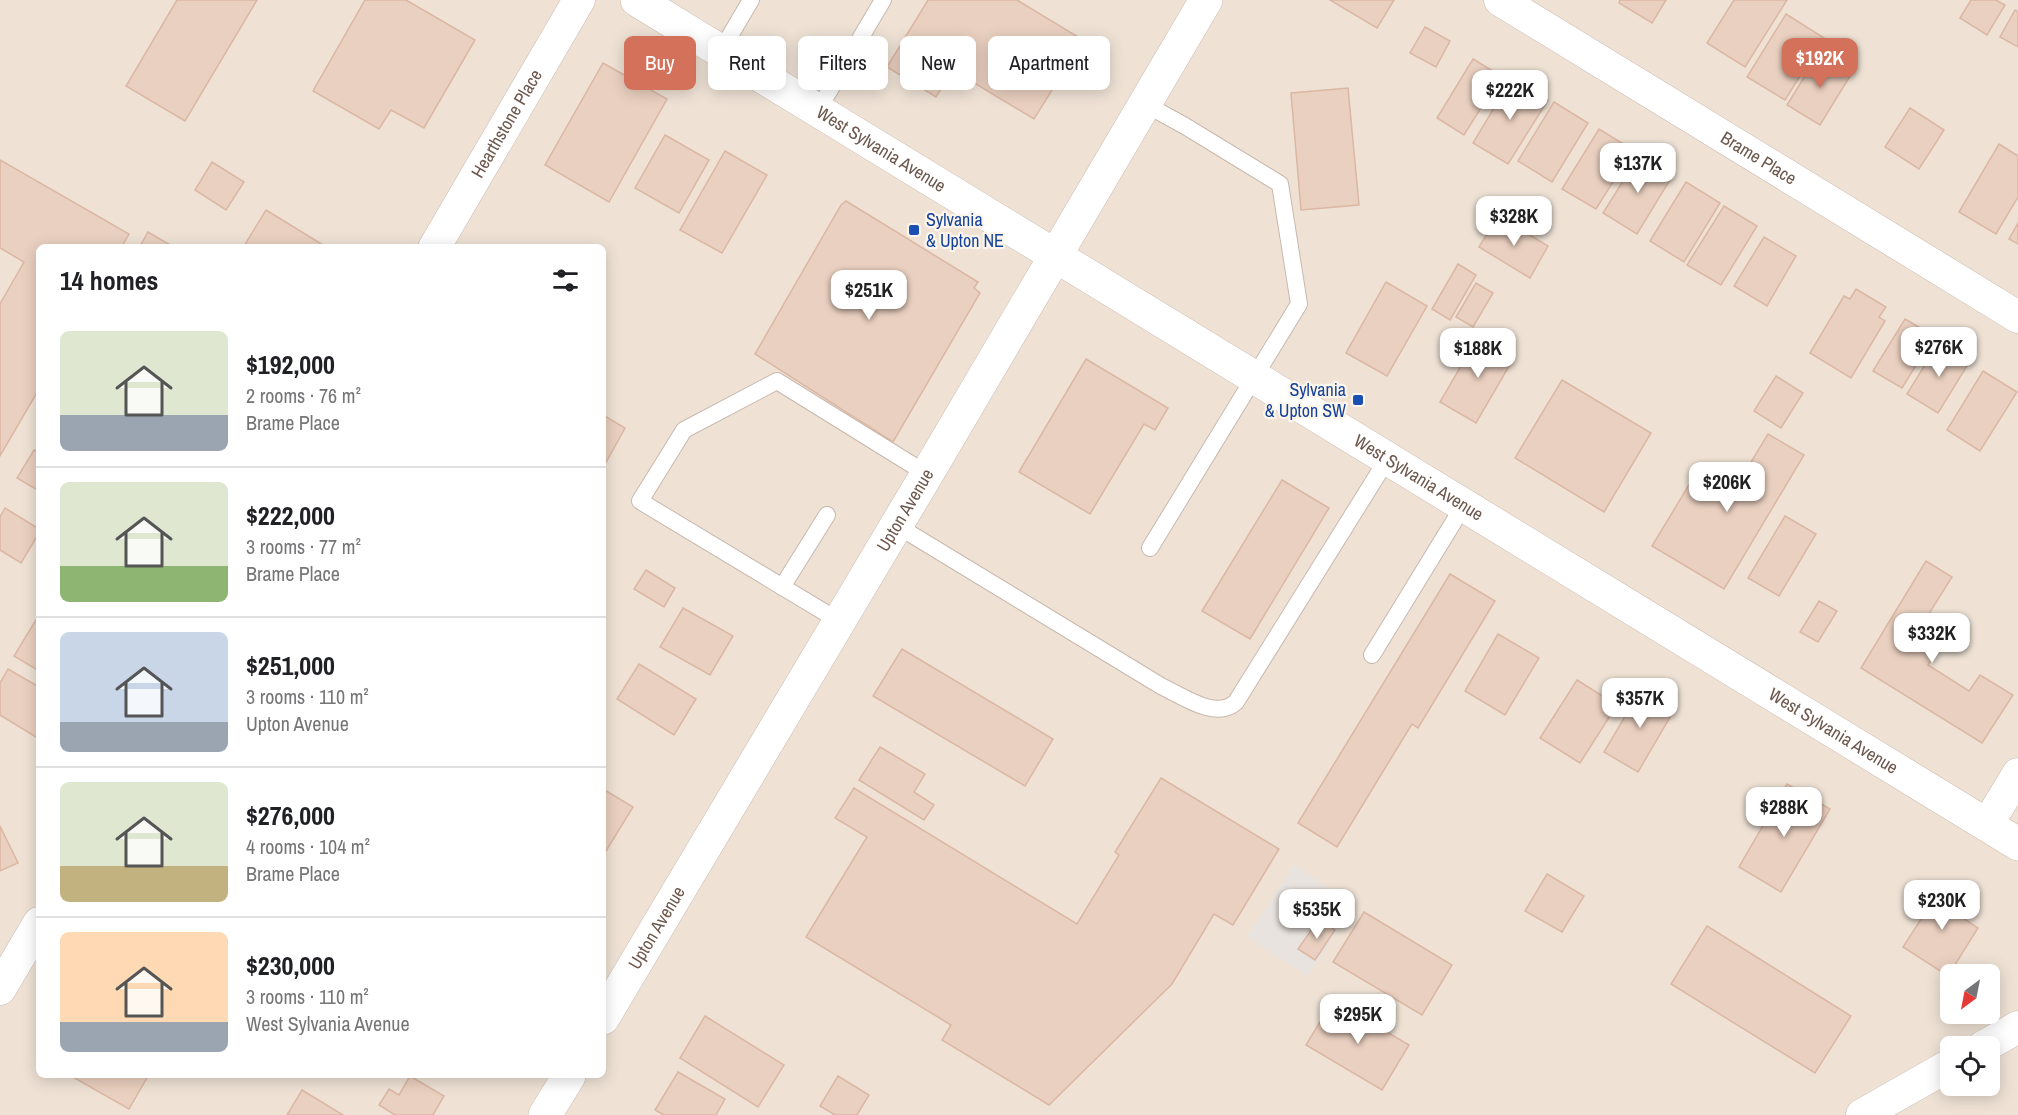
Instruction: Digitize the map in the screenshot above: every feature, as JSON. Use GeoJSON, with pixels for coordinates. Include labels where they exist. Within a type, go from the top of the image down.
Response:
{"type":"FeatureCollection","features":[{"type":"Feature","properties":{"kind":"main road","name":"West Sylvania Avenue"},"geometry":{"type":"LineString","coordinates":[[637,0],[708,43]]}},
{"type":"Feature","properties":{"kind":"main road","name":"Upton Avenue"},"geometry":{"type":"LineString","coordinates":[[606,1013],[1057,256],[1206,0]]}},
{"type":"Feature","properties":{"kind":"main road","name":"West Sylvania Avenue"},"geometry":{"type":"LineString","coordinates":[[785,90],[2018,844]]}},
{"type":"Feature","properties":{"kind":"main road"},"geometry":{"type":"LineString","coordinates":[[545,1115],[568,1078]]}},
{"type":"Feature","properties":{"kind":"street","name":"Hearthstone Place"},"geometry":{"type":"LineString","coordinates":[[436,244],[579,0]]}},
{"type":"Feature","properties":{"kind":"street","name":"Brame Place"},"geometry":{"type":"LineString","coordinates":[[1500,0],[2018,317]]}},
{"type":"Feature","properties":{"kind":"street"},"geometry":{"type":"LineString","coordinates":[[1988,825],[2018,774]]}},
{"type":"Feature","properties":{"kind":"street"},"geometry":{"type":"LineString","coordinates":[[0,989],[36,927]]}},
{"type":"Feature","properties":{"kind":"street"},"geometry":{"type":"LineString","coordinates":[[2000,1037],[2018,1027]]}},
{"type":"Feature","properties":{"kind":"street"},"geometry":{"type":"LineString","coordinates":[[1862,1115],[1940,1071]]}},
{"type":"Feature","properties":{"kind":"lane"},"geometry":{"type":"LineString","coordinates":[[730,36],[751,0]]}},
{"type":"Feature","properties":{"kind":"lane"},"geometry":{"type":"LineString","coordinates":[[818,110],[883,0]]}},
{"type":"Feature","properties":{"kind":"lane"},"geometry":{"type":"LineString","coordinates":[[1145,104],[1280,184],[1299,304],[1150,548]]}},
{"type":"Feature","properties":{"kind":"lane"},"geometry":{"type":"LineString","coordinates":[[839,621],[640,501],[684,430],[777,381],[927,474]]}},
{"type":"Feature","properties":{"kind":"lane"},"geometry":{"type":"LineString","coordinates":[[896,525],[1161,686],[1203,705],[1223,710],[1236,702],[1388,458]]}},
{"type":"Feature","properties":{"kind":"lane"},"geometry":{"type":"LineString","coordinates":[[1372,655],[1464,505]]}},
{"type":"Feature","properties":{"kind":"lane"},"geometry":{"type":"LineString","coordinates":[[782,587],[827,515]]}},
{"type":"Feature","properties":{"kind":"shaded area"},"geometry":{"type":"Polygon","coordinates":[[[0,0],[2018,0],[2018,1115],[0,1115],[0,0]]]}},
{"type":"Feature","properties":{"kind":"shaded area"},"geometry":{"type":"Polygon","coordinates":[[[1294,865],[1355,905],[1308,976],[1247,937],[1294,865]]]}},
{"type":"Feature","properties":{"kind":"building"},"geometry":{"type":"Polygon","coordinates":[[[177,0],[257,0],[185,121],[126,86],[177,0]]]}},
{"type":"Feature","properties":{"kind":"building"},"geometry":{"type":"Polygon","coordinates":[[[365,0],[406,0],[475,40],[424,128],[391,110],[379,129],[313,91],[365,0]]]}},
{"type":"Feature","properties":{"kind":"building"},"geometry":{"type":"Polygon","coordinates":[[[928,0],[1017,0],[1076,36],[988,36],[988,90],[1052,90],[1034,119],[976,84],[976,36],[906,36],[928,0]]]}},
{"type":"Feature","properties":{"kind":"building"},"geometry":{"type":"Polygon","coordinates":[[[1330,0],[1394,0],[1377,28],[1330,0]]]}},
{"type":"Feature","properties":{"kind":"building"},"geometry":{"type":"Polygon","coordinates":[[[1620,0],[1666,0],[1652,23],[1619,3],[1620,0]]]}},
{"type":"Feature","properties":{"kind":"building"},"geometry":{"type":"Polygon","coordinates":[[[1734,0],[1787,0],[1745,67],[1707,43],[1734,0]]]}},
{"type":"Feature","properties":{"kind":"building"},"geometry":{"type":"Polygon","coordinates":[[[1971,0],[1996,0],[2005,5],[1987,35],[1960,18],[1971,0]]]}},
{"type":"Feature","properties":{"kind":"building"},"geometry":{"type":"Polygon","coordinates":[[[2015,10],[2018,12],[2018,47],[2000,37],[2015,10]]]}},
{"type":"Feature","properties":{"kind":"building"},"geometry":{"type":"Polygon","coordinates":[[[1786,14],[1824,38],[1785,100],[1747,77],[1786,14]]]}},
{"type":"Feature","properties":{"kind":"building"},"geometry":{"type":"Polygon","coordinates":[[[1425,27],[1450,41],[1436,67],[1410,53],[1425,27]]]}},
{"type":"Feature","properties":{"kind":"building"},"geometry":{"type":"Polygon","coordinates":[[[900,46],[900,75],[888,65],[900,46]]]}},
{"type":"Feature","properties":{"kind":"building"},"geometry":{"type":"Polygon","coordinates":[[[1819,53],[1852,73],[1820,125],[1787,105],[1819,53]]]}},
{"type":"Feature","properties":{"kind":"building"},"geometry":{"type":"Polygon","coordinates":[[[1473,59],[1501,76],[1464,135],[1437,118],[1473,59]]]}},
{"type":"Feature","properties":{"kind":"building"},"geometry":{"type":"Polygon","coordinates":[[[603,63],[624,75],[624,90],[651,90],[667,99],[609,202],[545,165],[603,63]]]}},
{"type":"Feature","properties":{"kind":"building"},"geometry":{"type":"Polygon","coordinates":[[[1512,78],[1548,100],[1508,164],[1473,143],[1512,78]]]}},
{"type":"Feature","properties":{"kind":"building"},"geometry":{"type":"Polygon","coordinates":[[[1348,88],[1359,205],[1301,210],[1291,93],[1348,88]]]}},
{"type":"Feature","properties":{"kind":"building"},"geometry":{"type":"Polygon","coordinates":[[[925,90],[940,90],[936,97],[925,90]]]}},
{"type":"Feature","properties":{"kind":"building"},"geometry":{"type":"Polygon","coordinates":[[[1554,102],[1588,123],[1552,182],[1518,161],[1554,102]]]}},
{"type":"Feature","properties":{"kind":"building"},"geometry":{"type":"Polygon","coordinates":[[[1910,108],[1944,130],[1919,169],[1885,147],[1910,108]]]}},
{"type":"Feature","properties":{"kind":"building"},"geometry":{"type":"Polygon","coordinates":[[[1599,129],[1633,150],[1596,209],[1562,189],[1599,129]]]}},
{"type":"Feature","properties":{"kind":"building"},"geometry":{"type":"Polygon","coordinates":[[[665,135],[709,160],[679,213],[635,188],[665,135]]]}},
{"type":"Feature","properties":{"kind":"building"},"geometry":{"type":"Polygon","coordinates":[[[1999,144],[2018,156],[2018,197],[1996,234],[1959,212],[1999,144]]]}},
{"type":"Feature","properties":{"kind":"building"},"geometry":{"type":"Polygon","coordinates":[[[725,151],[767,175],[722,253],[680,230],[725,151]]]}},
{"type":"Feature","properties":{"kind":"building"},"geometry":{"type":"Polygon","coordinates":[[[1640,154],[1673,175],[1637,234],[1603,213],[1640,154]]]}},
{"type":"Feature","properties":{"kind":"building"},"geometry":{"type":"Polygon","coordinates":[[[0,160],[129,234],[123,244],[36,244],[36,394],[0,456],[0,304],[24,262],[0,248],[0,160]]]}},
{"type":"Feature","properties":{"kind":"building"},"geometry":{"type":"Polygon","coordinates":[[[212,162],[244,182],[226,210],[195,190],[212,162]]]}},
{"type":"Feature","properties":{"kind":"building"},"geometry":{"type":"Polygon","coordinates":[[[1686,182],[1720,203],[1684,262],[1650,241],[1686,182]]]}},
{"type":"Feature","properties":{"kind":"building"},"geometry":{"type":"Polygon","coordinates":[[[846,201],[978,282],[974,288],[980,293],[893,442],[755,354],[841,205],[846,201]]]}},
{"type":"Feature","properties":{"kind":"building"},"geometry":{"type":"Polygon","coordinates":[[[1724,206],[1757,226],[1721,285],[1687,265],[1724,206]]]}},
{"type":"Feature","properties":{"kind":"building"},"geometry":{"type":"Polygon","coordinates":[[[266,210],[321,244],[245,244],[266,210]]]}},
{"type":"Feature","properties":{"kind":"building"},"geometry":{"type":"Polygon","coordinates":[[[1498,216],[1548,246],[1530,278],[1479,247],[1498,216]]]}},
{"type":"Feature","properties":{"kind":"building"},"geometry":{"type":"Polygon","coordinates":[[[2018,223],[2018,244],[2009,239],[2018,223]]]}},
{"type":"Feature","properties":{"kind":"building"},"geometry":{"type":"Polygon","coordinates":[[[148,232],[169,244],[141,244],[148,232]]]}},
{"type":"Feature","properties":{"kind":"building"},"geometry":{"type":"Polygon","coordinates":[[[1764,237],[1796,256],[1767,306],[1734,286],[1764,237]]]}},
{"type":"Feature","properties":{"kind":"building"},"geometry":{"type":"Polygon","coordinates":[[[1458,264],[1476,275],[1450,320],[1432,309],[1458,264]]]}},
{"type":"Feature","properties":{"kind":"building"},"geometry":{"type":"Polygon","coordinates":[[[1386,282],[1427,306],[1387,376],[1346,353],[1386,282]]]}},
{"type":"Feature","properties":{"kind":"building"},"geometry":{"type":"Polygon","coordinates":[[[1476,283],[1493,293],[1473,327],[1456,317],[1476,283]]]}},
{"type":"Feature","properties":{"kind":"building"},"geometry":{"type":"Polygon","coordinates":[[[1856,289],[1886,307],[1879,317],[1885,321],[1851,378],[1810,353],[1844,296],[1850,299],[1856,289]]]}},
{"type":"Feature","properties":{"kind":"building"},"geometry":{"type":"Polygon","coordinates":[[[1905,319],[1934,336],[1902,388],[1873,371],[1905,319]]]}},
{"type":"Feature","properties":{"kind":"building"},"geometry":{"type":"Polygon","coordinates":[[[1479,335],[1515,356],[1476,423],[1440,402],[1479,335]]]}},
{"type":"Feature","properties":{"kind":"building"},"geometry":{"type":"Polygon","coordinates":[[[1939,342],[1970,361],[1938,413],[1907,394],[1939,342]]]}},
{"type":"Feature","properties":{"kind":"building"},"geometry":{"type":"Polygon","coordinates":[[[1086,359],[1168,408],[1155,430],[1144,424],[1090,514],[1019,472],[1086,359]]]}},
{"type":"Feature","properties":{"kind":"building"},"geometry":{"type":"Polygon","coordinates":[[[1983,371],[2017,392],[1980,451],[1947,430],[1983,371]]]}},
{"type":"Feature","properties":{"kind":"building"},"geometry":{"type":"Polygon","coordinates":[[[1776,376],[1803,393],[1781,428],[1754,411],[1776,376]]]}},
{"type":"Feature","properties":{"kind":"building"},"geometry":{"type":"Polygon","coordinates":[[[1562,380],[1651,433],[1604,512],[1515,458],[1562,380]]]}},
{"type":"Feature","properties":{"kind":"building"},"geometry":{"type":"Polygon","coordinates":[[[606,417],[625,428],[606,462],[606,417]]]}},
{"type":"Feature","properties":{"kind":"building"},"geometry":{"type":"Polygon","coordinates":[[[1768,434],[1804,455],[1724,589],[1652,546],[1701,465],[1736,487],[1768,434]]]}},
{"type":"Feature","properties":{"kind":"building"},"geometry":{"type":"Polygon","coordinates":[[[34,450],[36,451],[36,489],[17,478],[34,450]]]}},
{"type":"Feature","properties":{"kind":"building"},"geometry":{"type":"Polygon","coordinates":[[[1282,480],[1329,508],[1250,639],[1202,611],[1282,480]]]}},
{"type":"Feature","properties":{"kind":"building"},"geometry":{"type":"Polygon","coordinates":[[[5,508],[36,527],[36,538],[21,563],[0,550],[0,517],[5,508]]]}},
{"type":"Feature","properties":{"kind":"building"},"geometry":{"type":"Polygon","coordinates":[[[1785,516],[1816,534],[1779,596],[1748,578],[1785,516]]]}},
{"type":"Feature","properties":{"kind":"building"},"geometry":{"type":"Polygon","coordinates":[[[1926,561],[1952,577],[1913,639],[1936,653],[1928,665],[1969,691],[1980,675],[2013,695],[1982,743],[1861,668],[1926,561]]]}},
{"type":"Feature","properties":{"kind":"building"},"geometry":{"type":"Polygon","coordinates":[[[646,570],[675,588],[664,607],[634,589],[646,570]]]}},
{"type":"Feature","properties":{"kind":"building"},"geometry":{"type":"Polygon","coordinates":[[[1450,574],[1495,601],[1418,728],[1412,724],[1337,847],[1298,823],[1450,574]]]}},
{"type":"Feature","properties":{"kind":"building"},"geometry":{"type":"Polygon","coordinates":[[[1819,601],[1837,611],[1818,642],[1800,632],[1819,601]]]}},
{"type":"Feature","properties":{"kind":"building"},"geometry":{"type":"Polygon","coordinates":[[[683,608],[733,636],[710,675],[660,647],[683,608]]]}},
{"type":"Feature","properties":{"kind":"building"},"geometry":{"type":"Polygon","coordinates":[[[36,620],[36,669],[14,656],[36,620]]]}},
{"type":"Feature","properties":{"kind":"building"},"geometry":{"type":"Polygon","coordinates":[[[1498,634],[1539,658],[1505,715],[1465,691],[1498,634]]]}},
{"type":"Feature","properties":{"kind":"building"},"geometry":{"type":"Polygon","coordinates":[[[902,649],[1053,739],[1025,786],[873,696],[902,649]]]}},
{"type":"Feature","properties":{"kind":"building"},"geometry":{"type":"Polygon","coordinates":[[[639,664],[696,699],[674,735],[617,699],[639,664]]]}},
{"type":"Feature","properties":{"kind":"building"},"geometry":{"type":"Polygon","coordinates":[[[8,669],[36,685],[36,737],[0,715],[0,683],[8,669]]]}},
{"type":"Feature","properties":{"kind":"building"},"geometry":{"type":"Polygon","coordinates":[[[1577,680],[1617,705],[1580,763],[1540,738],[1577,680]]]}},
{"type":"Feature","properties":{"kind":"building"},"geometry":{"type":"Polygon","coordinates":[[[1643,686],[1676,707],[1638,772],[1604,752],[1643,686]]]}},
{"type":"Feature","properties":{"kind":"building"},"geometry":{"type":"Polygon","coordinates":[[[880,747],[925,774],[914,792],[934,805],[924,820],[859,780],[880,747]]]}},
{"type":"Feature","properties":{"kind":"building"},"geometry":{"type":"Polygon","coordinates":[[[1161,778],[1279,849],[1233,925],[1214,914],[1172,984],[1049,1105],[942,1040],[951,1025],[806,937],[867,837],[835,818],[854,788],[1077,924],[1119,855],[1115,852],[1161,778]]]}},
{"type":"Feature","properties":{"kind":"building"},"geometry":{"type":"Polygon","coordinates":[[[1787,784],[1830,809],[1781,892],[1739,867],[1787,784]]]}},
{"type":"Feature","properties":{"kind":"building"},"geometry":{"type":"Polygon","coordinates":[[[606,791],[633,807],[606,851],[606,791]]]}},
{"type":"Feature","properties":{"kind":"building"},"geometry":{"type":"Polygon","coordinates":[[[0,826],[18,863],[0,871],[0,826]]]}},
{"type":"Feature","properties":{"kind":"building"},"geometry":{"type":"Polygon","coordinates":[[[1547,874],[1584,896],[1562,932],[1525,911],[1547,874]]]}},
{"type":"Feature","properties":{"kind":"building"},"geometry":{"type":"Polygon","coordinates":[[[1945,882],[1968,896],[1957,914],[1978,928],[1956,964],[1940,964],[1940,971],[1903,947],[1945,882]]]}},
{"type":"Feature","properties":{"kind":"building"},"geometry":{"type":"Polygon","coordinates":[[[1364,912],[1452,965],[1422,1015],[1333,962],[1364,912]]]}},
{"type":"Feature","properties":{"kind":"building"},"geometry":{"type":"Polygon","coordinates":[[[1319,919],[1335,930],[1315,960],[1298,949],[1319,919]]]}},
{"type":"Feature","properties":{"kind":"building"},"geometry":{"type":"Polygon","coordinates":[[[1707,926],[1851,1016],[1815,1073],[1671,984],[1707,926]]]}},
{"type":"Feature","properties":{"kind":"building"},"geometry":{"type":"Polygon","coordinates":[[[1333,1000],[1409,1045],[1382,1090],[1306,1045],[1333,1000]]]}},
{"type":"Feature","properties":{"kind":"building"},"geometry":{"type":"Polygon","coordinates":[[[705,1016],[784,1065],[758,1107],[680,1058],[705,1016]]]}},
{"type":"Feature","properties":{"kind":"building"},"geometry":{"type":"Polygon","coordinates":[[[678,1072],[725,1099],[716,1115],[664,1115],[655,1110],[678,1072]]]}},
{"type":"Feature","properties":{"kind":"building"},"geometry":{"type":"Polygon","coordinates":[[[838,1076],[869,1095],[857,1115],[835,1115],[820,1106],[838,1076]]]}},
{"type":"Feature","properties":{"kind":"building"},"geometry":{"type":"Polygon","coordinates":[[[75,1078],[147,1078],[129,1109],[75,1078]]]}},
{"type":"Feature","properties":{"kind":"building"},"geometry":{"type":"Polygon","coordinates":[[[409,1078],[413,1078],[444,1096],[433,1115],[395,1115],[379,1105],[389,1089],[399,1095],[409,1078]]]}},
{"type":"Feature","properties":{"kind":"building"},"geometry":{"type":"Polygon","coordinates":[[[302,1090],[343,1115],[287,1115],[302,1090]]]}},
{"type":"Feature","properties":{"kind":"place","name":"Sylvania & Upton NE"},"geometry":{"type":"Point","coordinates":[914,230]}},
{"type":"Feature","properties":{"kind":"place","name":"Sylvania & Upton SW"},"geometry":{"type":"Point","coordinates":[1358,400]}}]}
